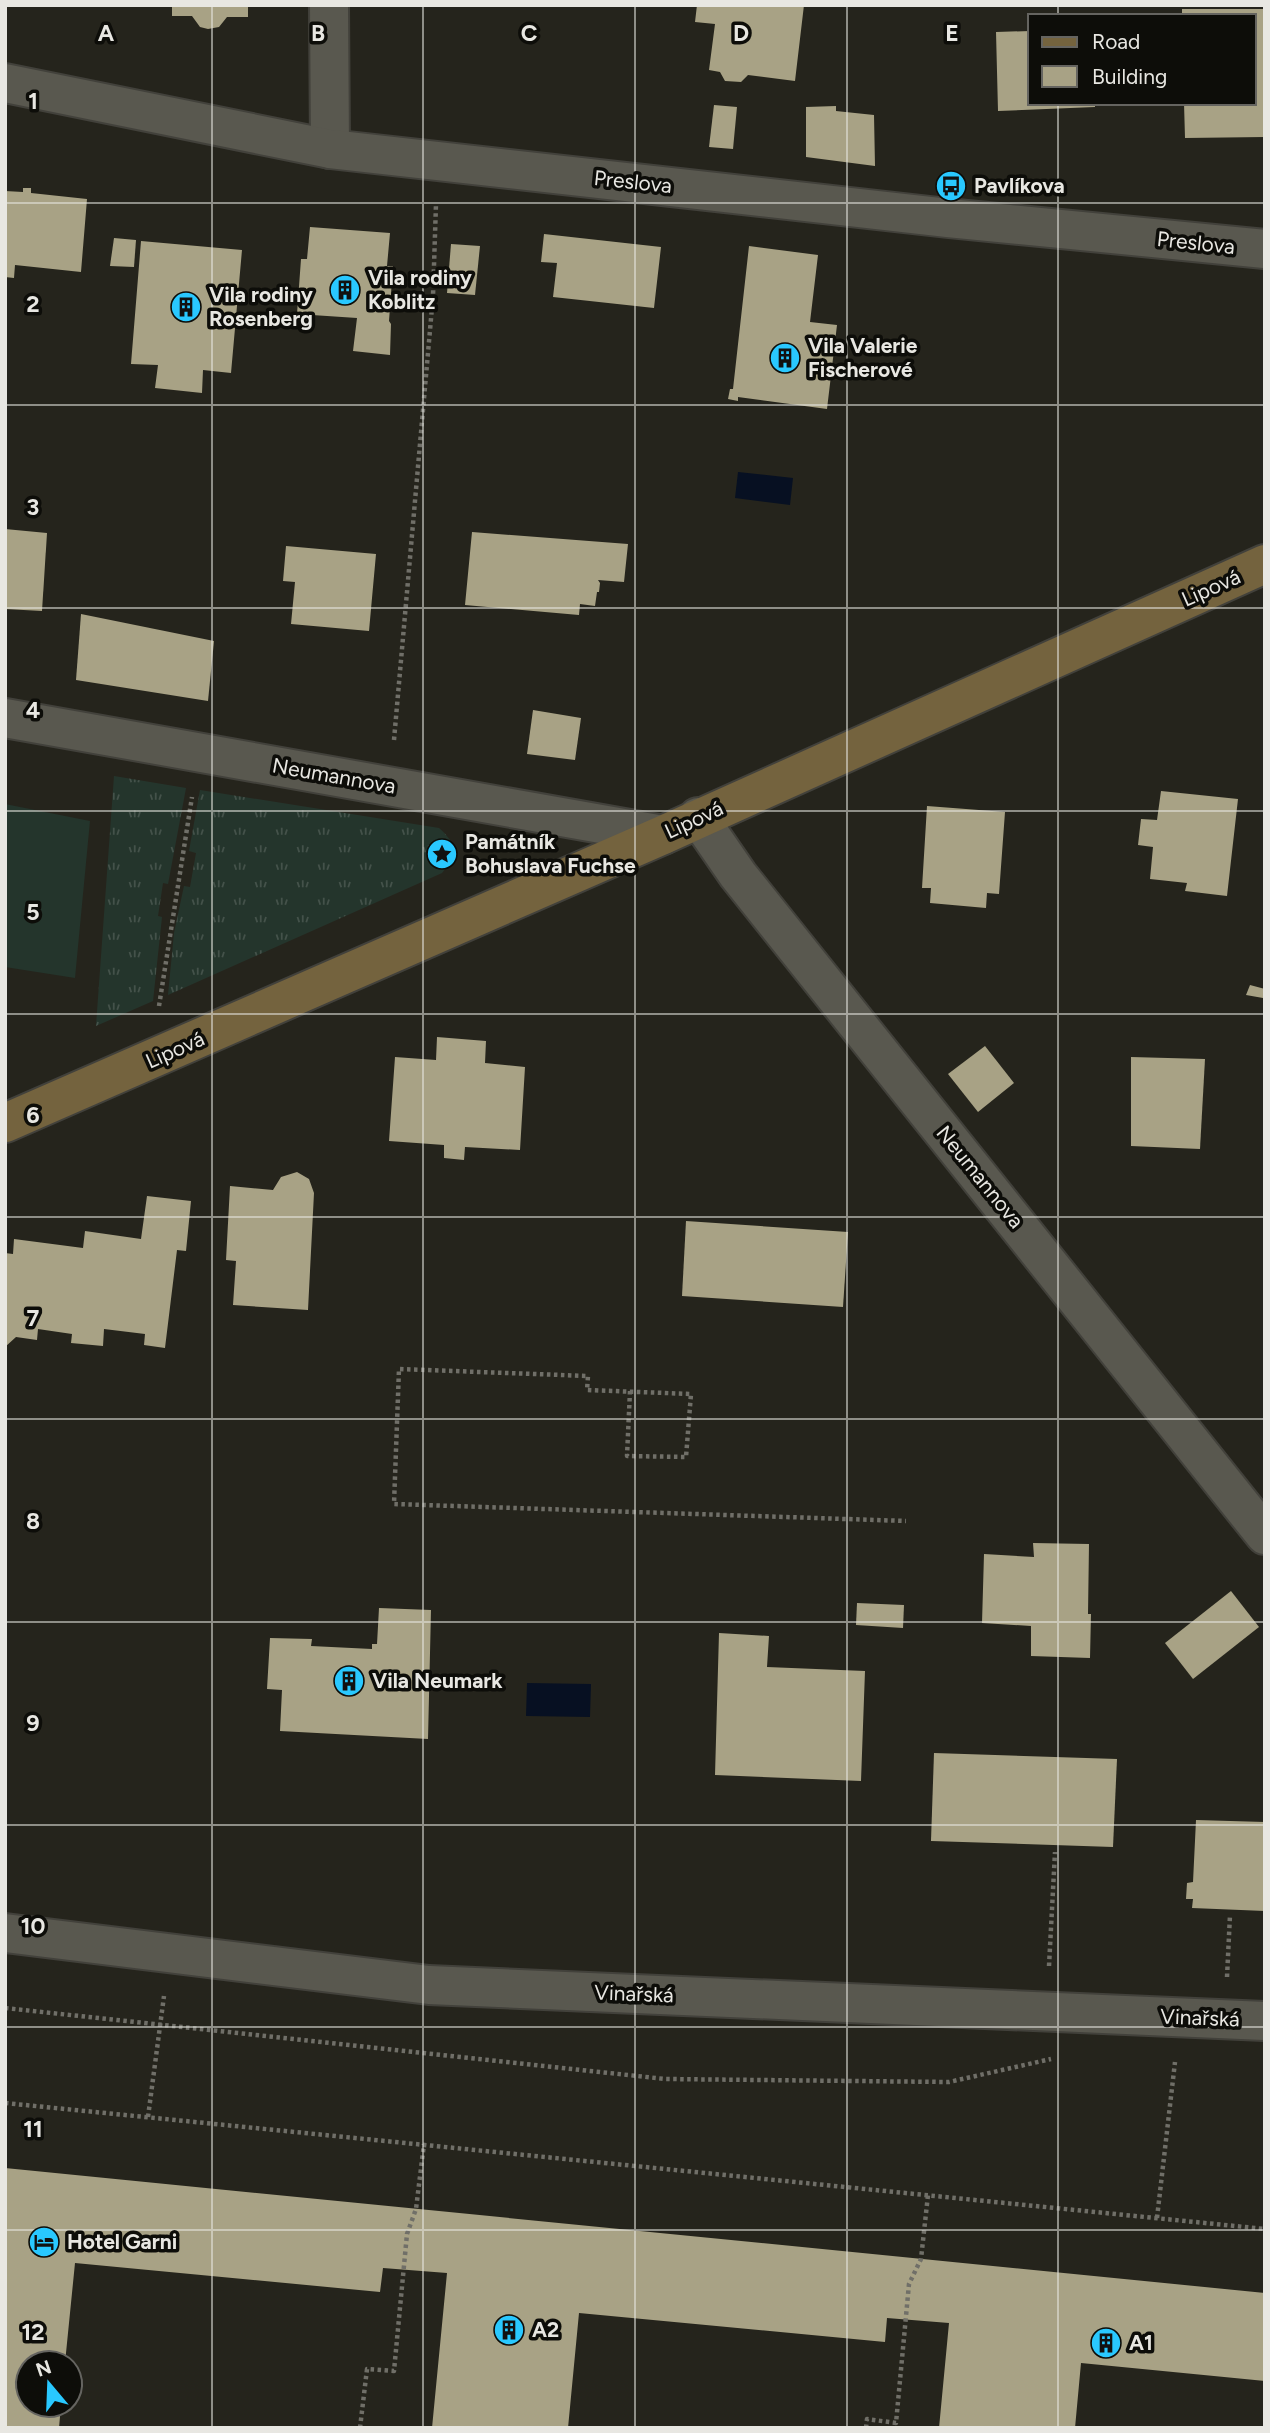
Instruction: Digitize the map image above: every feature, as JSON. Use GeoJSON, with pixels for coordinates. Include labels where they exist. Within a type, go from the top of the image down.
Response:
{"type":"FeatureCollection","features":[{"type":"Feature","properties":{"kind":"street"},"geometry":{"type":"LineString","coordinates":[[329,5],[330,149]]}},
{"type":"Feature","properties":{"kind":"street","name":"Preslova"},"geometry":{"type":"LineString","coordinates":[[5,83],[330,149],[948,218],[1265,250]]}},
{"type":"Feature","properties":{"kind":"street","name":"Lipová"},"geometry":{"type":"LineString","coordinates":[[5,1123],[663,835],[1265,564]]}},
{"type":"Feature","properties":{"kind":"street","name":"Neumannova"},"geometry":{"type":"LineString","coordinates":[[5,718],[663,835]]}},
{"type":"Feature","properties":{"kind":"street","name":"Neumannova"},"geometry":{"type":"LineString","coordinates":[[698,817],[738,875],[1265,1535]]}},
{"type":"Feature","properties":{"kind":"street","name":"Vinařská"},"geometry":{"type":"LineString","coordinates":[[5,1933],[429,1985],[1265,2021]]}},
{"type":"Feature","properties":{"kind":"path"},"geometry":{"type":"LineString","coordinates":[[394,740],[433,296],[437,193]]}},
{"type":"Feature","properties":{"kind":"path"},"geometry":{"type":"LineString","coordinates":[[158,1014],[193,787]]}},
{"type":"Feature","properties":{"kind":"path"},"geometry":{"type":"LineString","coordinates":[[631,1391],[627,1456],[687,1457],[691,1394],[631,1391],[587,1390],[587,1376],[399,1370],[394,1504],[906,1521]]}},
{"type":"Feature","properties":{"kind":"path"},"geometry":{"type":"LineString","coordinates":[[1046,2012],[1055,1852]]}},
{"type":"Feature","properties":{"kind":"path"},"geometry":{"type":"LineString","coordinates":[[1226,2019],[1230,1915]]}},
{"type":"Feature","properties":{"kind":"path"},"geometry":{"type":"LineString","coordinates":[[5,2008],[665,2079],[949,2082],[1062,2056]]}},
{"type":"Feature","properties":{"kind":"path"},"geometry":{"type":"LineString","coordinates":[[148,2117],[160,2024]]}},
{"type":"Feature","properties":{"kind":"path"},"geometry":{"type":"LineString","coordinates":[[1157,2218],[1174,2076]]}},
{"type":"Feature","properties":{"kind":"path"},"geometry":{"type":"LineString","coordinates":[[5,2103],[1265,2229]]}},
{"type":"Feature","properties":{"kind":"path"},"geometry":{"type":"LineString","coordinates":[[360,2428],[367,2369],[394,2371],[407,2234],[416,2209],[424,2144]]}},
{"type":"Feature","properties":{"kind":"path"},"geometry":{"type":"LineString","coordinates":[[866,2428],[867,2419],[896,2423],[909,2284],[921,2259],[928,2195]]}},
{"type":"Feature","properties":{"kind":"green space"},"geometry":{"type":"Polygon","coordinates":[[[114,776],[186,788],[168,884],[163,883],[158,916],[162,917],[153,1001],[96,1026],[114,776]]]}},
{"type":"Feature","properties":{"kind":"green space"},"geometry":{"type":"Polygon","coordinates":[[[200,790],[439,828],[452,844],[453,855],[442,873],[168,995],[174,933],[184,886],[190,887],[196,853],[189,851],[200,790]]]}},
{"type":"Feature","properties":{"kind":"green space"},"geometry":{"type":"Polygon","coordinates":[[[5,804],[90,821],[75,978],[5,967],[5,804]]]}},
{"type":"Feature","properties":{"kind":"water"},"geometry":{"type":"Polygon","coordinates":[[[738,472],[793,478],[790,505],[735,498],[738,472]]]}},
{"type":"Feature","properties":{"kind":"water"},"geometry":{"type":"Polygon","coordinates":[[[527,1683],[591,1684],[590,1717],[526,1716],[527,1683]]]}},
{"type":"Feature","properties":{"kind":"building"},"geometry":{"type":"Polygon","coordinates":[[[172,5],[248,5],[248,17],[227,17],[219,27],[208,29],[200,27],[192,16],[172,16],[172,5]]]}},
{"type":"Feature","properties":{"kind":"building"},"geometry":{"type":"Polygon","coordinates":[[[697,5],[804,5],[795,81],[748,75],[741,82],[725,81],[720,72],[709,70],[715,24],[695,22],[697,5]]]}},
{"type":"Feature","properties":{"kind":"building"},"geometry":{"type":"Polygon","coordinates":[[[1182,9],[1265,9],[1265,137],[1185,138],[1184,105],[1256,105],[1256,14],[1182,14],[1182,9]]]}},
{"type":"Feature","properties":{"kind":"building"},"geometry":{"type":"Polygon","coordinates":[[[1028,31],[1028,105],[1095,107],[998,111],[996,32],[1028,31]]]}},
{"type":"Feature","properties":{"kind":"building"},"geometry":{"type":"Polygon","coordinates":[[[714,105],[737,107],[733,149],[709,147],[714,105]]]}},
{"type":"Feature","properties":{"kind":"building"},"geometry":{"type":"Polygon","coordinates":[[[836,106],[836,111],[874,115],[875,166],[806,157],[806,107],[836,106]]]}},
{"type":"Feature","properties":{"kind":"building"},"geometry":{"type":"Polygon","coordinates":[[[23,188],[31,188],[31,193],[87,199],[81,272],[15,265],[14,278],[5,277],[5,191],[23,192],[23,188]]]}},
{"type":"Feature","properties":{"kind":"building","name":"Vila rodiny Koblitz"},"geometry":{"type":"Polygon","coordinates":[[[310,227],[390,233],[387,266],[393,266],[389,321],[390,355],[353,351],[357,318],[297,314],[301,259],[307,259],[310,227]]]}},
{"type":"Feature","properties":{"kind":"building"},"geometry":{"type":"Polygon","coordinates":[[[544,234],[661,247],[654,308],[553,297],[557,263],[541,262],[544,234]]]}},
{"type":"Feature","properties":{"kind":"building"},"geometry":{"type":"Polygon","coordinates":[[[114,238],[136,240],[134,267],[110,266],[114,238]]]}},
{"type":"Feature","properties":{"kind":"building","name":"Vila rodiny Rosenberg"},"geometry":{"type":"Polygon","coordinates":[[[141,241],[242,250],[231,373],[203,370],[202,393],[155,388],[158,365],[131,364],[141,241]]]}},
{"type":"Feature","properties":{"kind":"building"},"geometry":{"type":"Polygon","coordinates":[[[451,244],[480,246],[475,295],[447,293],[451,244]]]}},
{"type":"Feature","properties":{"kind":"building","name":"Vila Valerie Fischerové"},"geometry":{"type":"Polygon","coordinates":[[[749,246],[818,255],[810,322],[837,325],[827,409],[738,397],[738,401],[728,399],[730,389],[733,389],[749,246]]]}},
{"type":"Feature","properties":{"kind":"building"},"geometry":{"type":"Polygon","coordinates":[[[5,529],[47,533],[42,611],[5,609],[5,529]]]}},
{"type":"Feature","properties":{"kind":"building"},"geometry":{"type":"Polygon","coordinates":[[[472,532],[628,544],[624,582],[598,580],[599,592],[595,606],[580,604],[579,615],[465,605],[472,532]]]}},
{"type":"Feature","properties":{"kind":"building"},"geometry":{"type":"Polygon","coordinates":[[[286,546],[376,554],[369,631],[291,624],[295,582],[283,581],[286,546]]]}},
{"type":"Feature","properties":{"kind":"building"},"geometry":{"type":"Polygon","coordinates":[[[81,614],[214,641],[208,701],[76,680],[81,614]]]}},
{"type":"Feature","properties":{"kind":"building"},"geometry":{"type":"Polygon","coordinates":[[[533,710],[581,718],[575,760],[527,754],[533,710]]]}},
{"type":"Feature","properties":{"kind":"building"},"geometry":{"type":"Polygon","coordinates":[[[1161,791],[1238,799],[1227,896],[1185,891],[1187,883],[1150,879],[1153,847],[1138,845],[1141,819],[1157,820],[1161,791]]]}},
{"type":"Feature","properties":{"kind":"building"},"geometry":{"type":"Polygon","coordinates":[[[927,806],[1005,812],[999,894],[987,893],[986,908],[930,903],[931,888],[922,888],[927,806]]]}},
{"type":"Feature","properties":{"kind":"building"},"geometry":{"type":"Polygon","coordinates":[[[1250,985],[1265,989],[1263,998],[1246,995],[1250,985]]]}},
{"type":"Feature","properties":{"kind":"building"},"geometry":{"type":"Polygon","coordinates":[[[437,1037],[486,1041],[485,1063],[525,1067],[520,1150],[465,1147],[464,1160],[444,1158],[444,1145],[389,1141],[395,1057],[436,1060],[437,1037]]]}},
{"type":"Feature","properties":{"kind":"building"},"geometry":{"type":"Polygon","coordinates":[[[985,1046],[1014,1083],[978,1112],[948,1074],[985,1046]]]}},
{"type":"Feature","properties":{"kind":"building"},"geometry":{"type":"Polygon","coordinates":[[[1131,1057],[1205,1059],[1200,1149],[1131,1146],[1131,1057]]]}},
{"type":"Feature","properties":{"kind":"building"},"geometry":{"type":"Polygon","coordinates":[[[297,1172],[309,1179],[314,1193],[308,1310],[233,1305],[236,1261],[226,1260],[230,1186],[273,1190],[281,1177],[297,1172]]]}},
{"type":"Feature","properties":{"kind":"building"},"geometry":{"type":"Polygon","coordinates":[[[147,1196],[191,1201],[186,1251],[177,1250],[165,1348],[144,1345],[145,1334],[104,1329],[103,1346],[71,1343],[72,1334],[38,1329],[37,1340],[16,1337],[5,1347],[5,1253],[13,1254],[14,1239],[83,1248],[85,1231],[141,1239],[147,1196]]]}},
{"type":"Feature","properties":{"kind":"building"},"geometry":{"type":"Polygon","coordinates":[[[686,1221],[848,1232],[843,1307],[682,1296],[686,1221]]]}},
{"type":"Feature","properties":{"kind":"building"},"geometry":{"type":"Polygon","coordinates":[[[1033,1543],[1089,1544],[1090,1658],[1031,1656],[1031,1626],[982,1623],[984,1554],[1034,1557],[1033,1543]]]}},
{"type":"Feature","properties":{"kind":"building"},"geometry":{"type":"Polygon","coordinates":[[[1231,1591],[1259,1627],[1193,1679],[1165,1643],[1231,1591]]]}},
{"type":"Feature","properties":{"kind":"building"},"geometry":{"type":"Polygon","coordinates":[[[857,1603],[904,1605],[903,1628],[856,1625],[857,1603]]]}},
{"type":"Feature","properties":{"kind":"building","name":"Vila Neumark"},"geometry":{"type":"Polygon","coordinates":[[[379,1608],[431,1610],[428,1739],[280,1731],[282,1690],[267,1689],[270,1638],[312,1639],[311,1646],[372,1649],[372,1644],[377,1644],[379,1608]]]}},
{"type":"Feature","properties":{"kind":"building"},"geometry":{"type":"Polygon","coordinates":[[[719,1633],[769,1636],[767,1667],[865,1671],[861,1781],[715,1775],[719,1633]]]}},
{"type":"Feature","properties":{"kind":"building"},"geometry":{"type":"Polygon","coordinates":[[[934,1753],[1117,1759],[1113,1847],[931,1841],[934,1753]]]}},
{"type":"Feature","properties":{"kind":"building"},"geometry":{"type":"Polygon","coordinates":[[[1196,1820],[1265,1822],[1265,1911],[1192,1908],[1193,1899],[1186,1899],[1187,1883],[1193,1882],[1196,1820]]]}},
{"type":"Feature","properties":{"kind":"building"},"geometry":{"type":"Polygon","coordinates":[[[5,2168],[1265,2293],[1265,2381],[1081,2363],[1075,2428],[939,2428],[949,2323],[887,2318],[885,2342],[579,2313],[568,2428],[432,2428],[447,2273],[383,2268],[380,2292],[75,2263],[66,2349],[14,2349],[14,2419],[60,2419],[59,2428],[5,2428],[5,2168]]]}},
{"type":"Feature","properties":{"kind":"place","name":"Pavlíkova"},"geometry":{"type":"Point","coordinates":[951,186]}},
{"type":"Feature","properties":{"kind":"place","name":"Vila rodiny Koblitz"},"geometry":{"type":"Point","coordinates":[345,290]}},
{"type":"Feature","properties":{"kind":"place","name":"Vila rodiny Rosenberg"},"geometry":{"type":"Point","coordinates":[186,307]}},
{"type":"Feature","properties":{"kind":"place","name":"Vila Valerie Fischerové"},"geometry":{"type":"Point","coordinates":[785,358]}},
{"type":"Feature","properties":{"kind":"place","name":"Památník Bohuslava Fuchse"},"geometry":{"type":"Point","coordinates":[442,854]}},
{"type":"Feature","properties":{"kind":"place","name":"Vila Neumark"},"geometry":{"type":"Point","coordinates":[349,1681]}},
{"type":"Feature","properties":{"kind":"place","name":"Hotel Garni"},"geometry":{"type":"Point","coordinates":[44,2242]}},
{"type":"Feature","properties":{"kind":"place","name":"A2"},"geometry":{"type":"Point","coordinates":[509,2330]}},
{"type":"Feature","properties":{"kind":"place","name":"A1"},"geometry":{"type":"Point","coordinates":[1106,2343]}}]}
